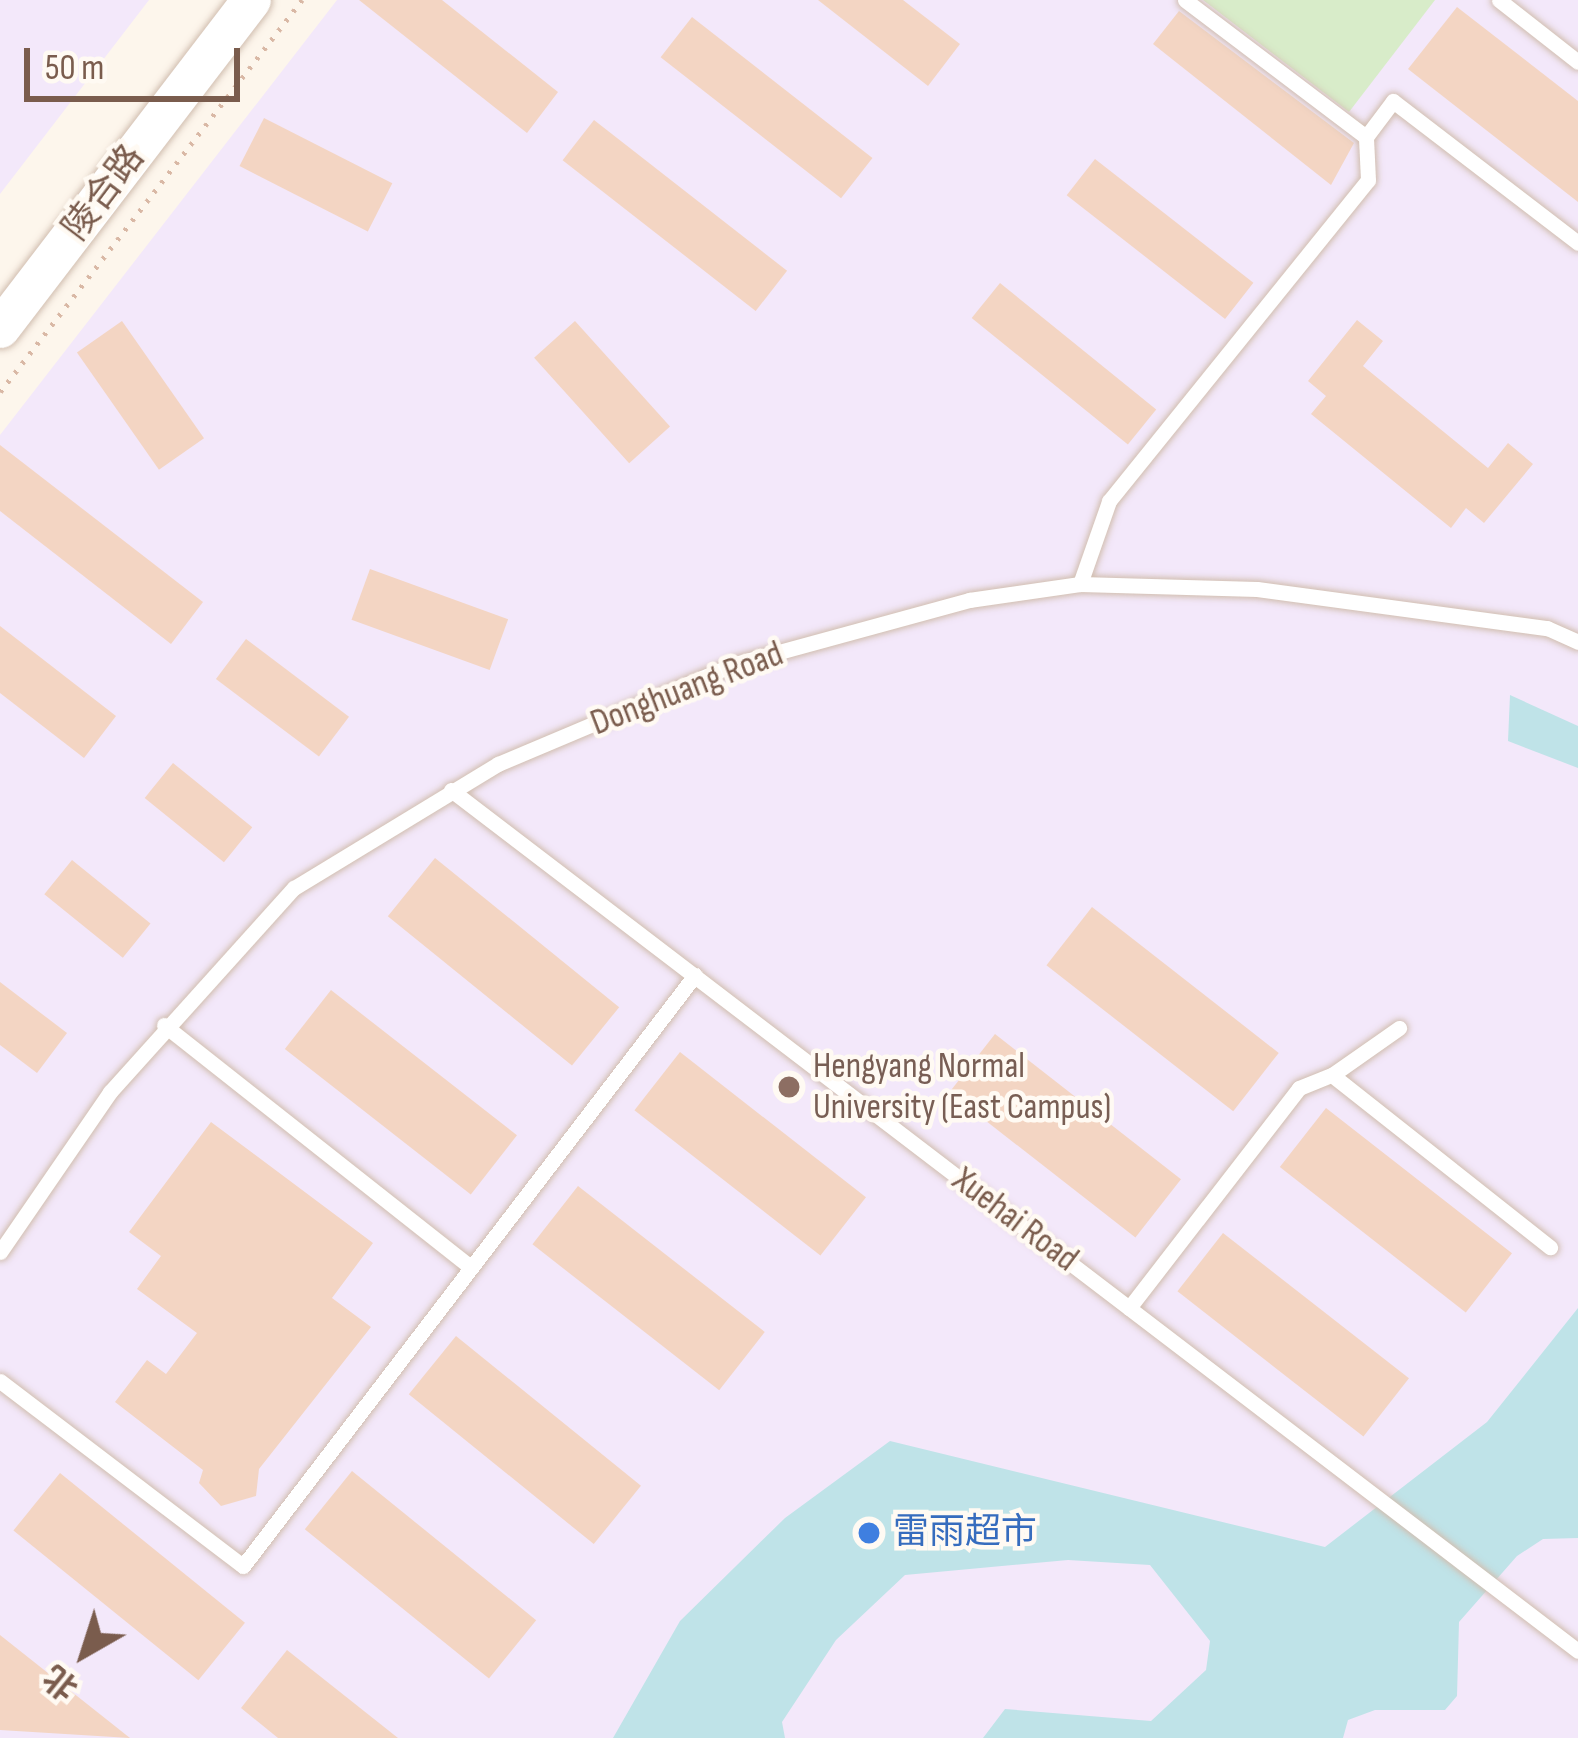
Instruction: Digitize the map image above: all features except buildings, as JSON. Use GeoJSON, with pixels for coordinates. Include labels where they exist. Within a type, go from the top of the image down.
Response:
{"type":"FeatureCollection","features":[{"type":"Feature","properties":{"kind":"street","name":"陵合路"},"geometry":{"type":"LineString","coordinates":[[0,286],[218,0]]}},
{"type":"Feature","properties":{"kind":"street","name":"陵合路"},"geometry":{"type":"LineString","coordinates":[[0,328],[251,0]]}},
{"type":"Feature","properties":{"kind":"lane"},"geometry":{"type":"LineString","coordinates":[[1185,0],[1366,137]]}},
{"type":"Feature","properties":{"kind":"lane"},"geometry":{"type":"LineString","coordinates":[[1499,0],[1578,62]]}},
{"type":"Feature","properties":{"kind":"lane"},"geometry":{"type":"LineString","coordinates":[[1081,584],[1109,501],[1368,180],[1366,137],[1393,101],[1578,243]]}},
{"type":"Feature","properties":{"kind":"lane","name":"Donghuang Road"},"geometry":{"type":"LineString","coordinates":[[0,1252],[164,1025],[294,888],[451,790],[735,664],[969,600],[1081,584],[1258,589],[1547,628],[1578,642]]}},
{"type":"Feature","properties":{"kind":"lane","name":"Xuehai Road"},"geometry":{"type":"LineString","coordinates":[[451,790],[1578,1652]]}},
{"type":"Feature","properties":{"kind":"lane"},"geometry":{"type":"LineString","coordinates":[[0,1381],[243,1566],[695,976]]}},
{"type":"Feature","properties":{"kind":"lane"},"geometry":{"type":"LineString","coordinates":[[164,1025],[469,1266]]}},
{"type":"Feature","properties":{"kind":"lane"},"geometry":{"type":"LineString","coordinates":[[1129,1308],[1299,1088],[1332,1075],[1399,1028]]}},
{"type":"Feature","properties":{"kind":"lane"},"geometry":{"type":"LineString","coordinates":[[1332,1075],[1550,1247]]}},
{"type":"Feature","properties":{"kind":"path"},"geometry":{"type":"LineString","coordinates":[[0,392],[302,0]]}},
{"type":"Feature","properties":{"kind":"shaded area"},"geometry":{"type":"Polygon","coordinates":[[[0,0],[149,0],[0,194],[0,0]]]}},
{"type":"Feature","properties":{"kind":"shaded area","name":"Hengyang Normal University (East Campus)"},"geometry":{"type":"Polygon","coordinates":[[[337,0],[1578,0],[1578,1738],[0,1738],[0,435],[337,0]]]}},
{"type":"Feature","properties":{"kind":"green space"},"geometry":{"type":"Polygon","coordinates":[[[1203,0],[1435,0],[1349,112],[1203,0]]]}},
{"type":"Feature","properties":{"kind":"water"},"geometry":{"type":"Polygon","coordinates":[[[1510,695],[1578,726],[1578,768],[1508,741],[1510,695]]]}},
{"type":"Feature","properties":{"kind":"water"},"geometry":{"type":"Polygon","coordinates":[[[1578,1308],[1578,1538],[1543,1539],[1517,1556],[1459,1622],[1457,1696],[1445,1710],[1375,1710],[1348,1720],[1343,1738],[983,1738],[1005,1709],[1151,1721],[1206,1670],[1210,1641],[1150,1565],[1068,1560],[905,1575],[836,1640],[782,1722],[785,1738],[613,1738],[680,1621],[785,1518],[890,1441],[1325,1547],[1487,1422],[1578,1308]]]}},
{"type":"Feature","properties":{"kind":"place","name":"Hengyang Normal University (East Campus)"},"geometry":{"type":"Point","coordinates":[789,1087]}},
{"type":"Feature","properties":{"kind":"place","name":"雷雨超市"},"geometry":{"type":"Point","coordinates":[869,1533]}}]}
